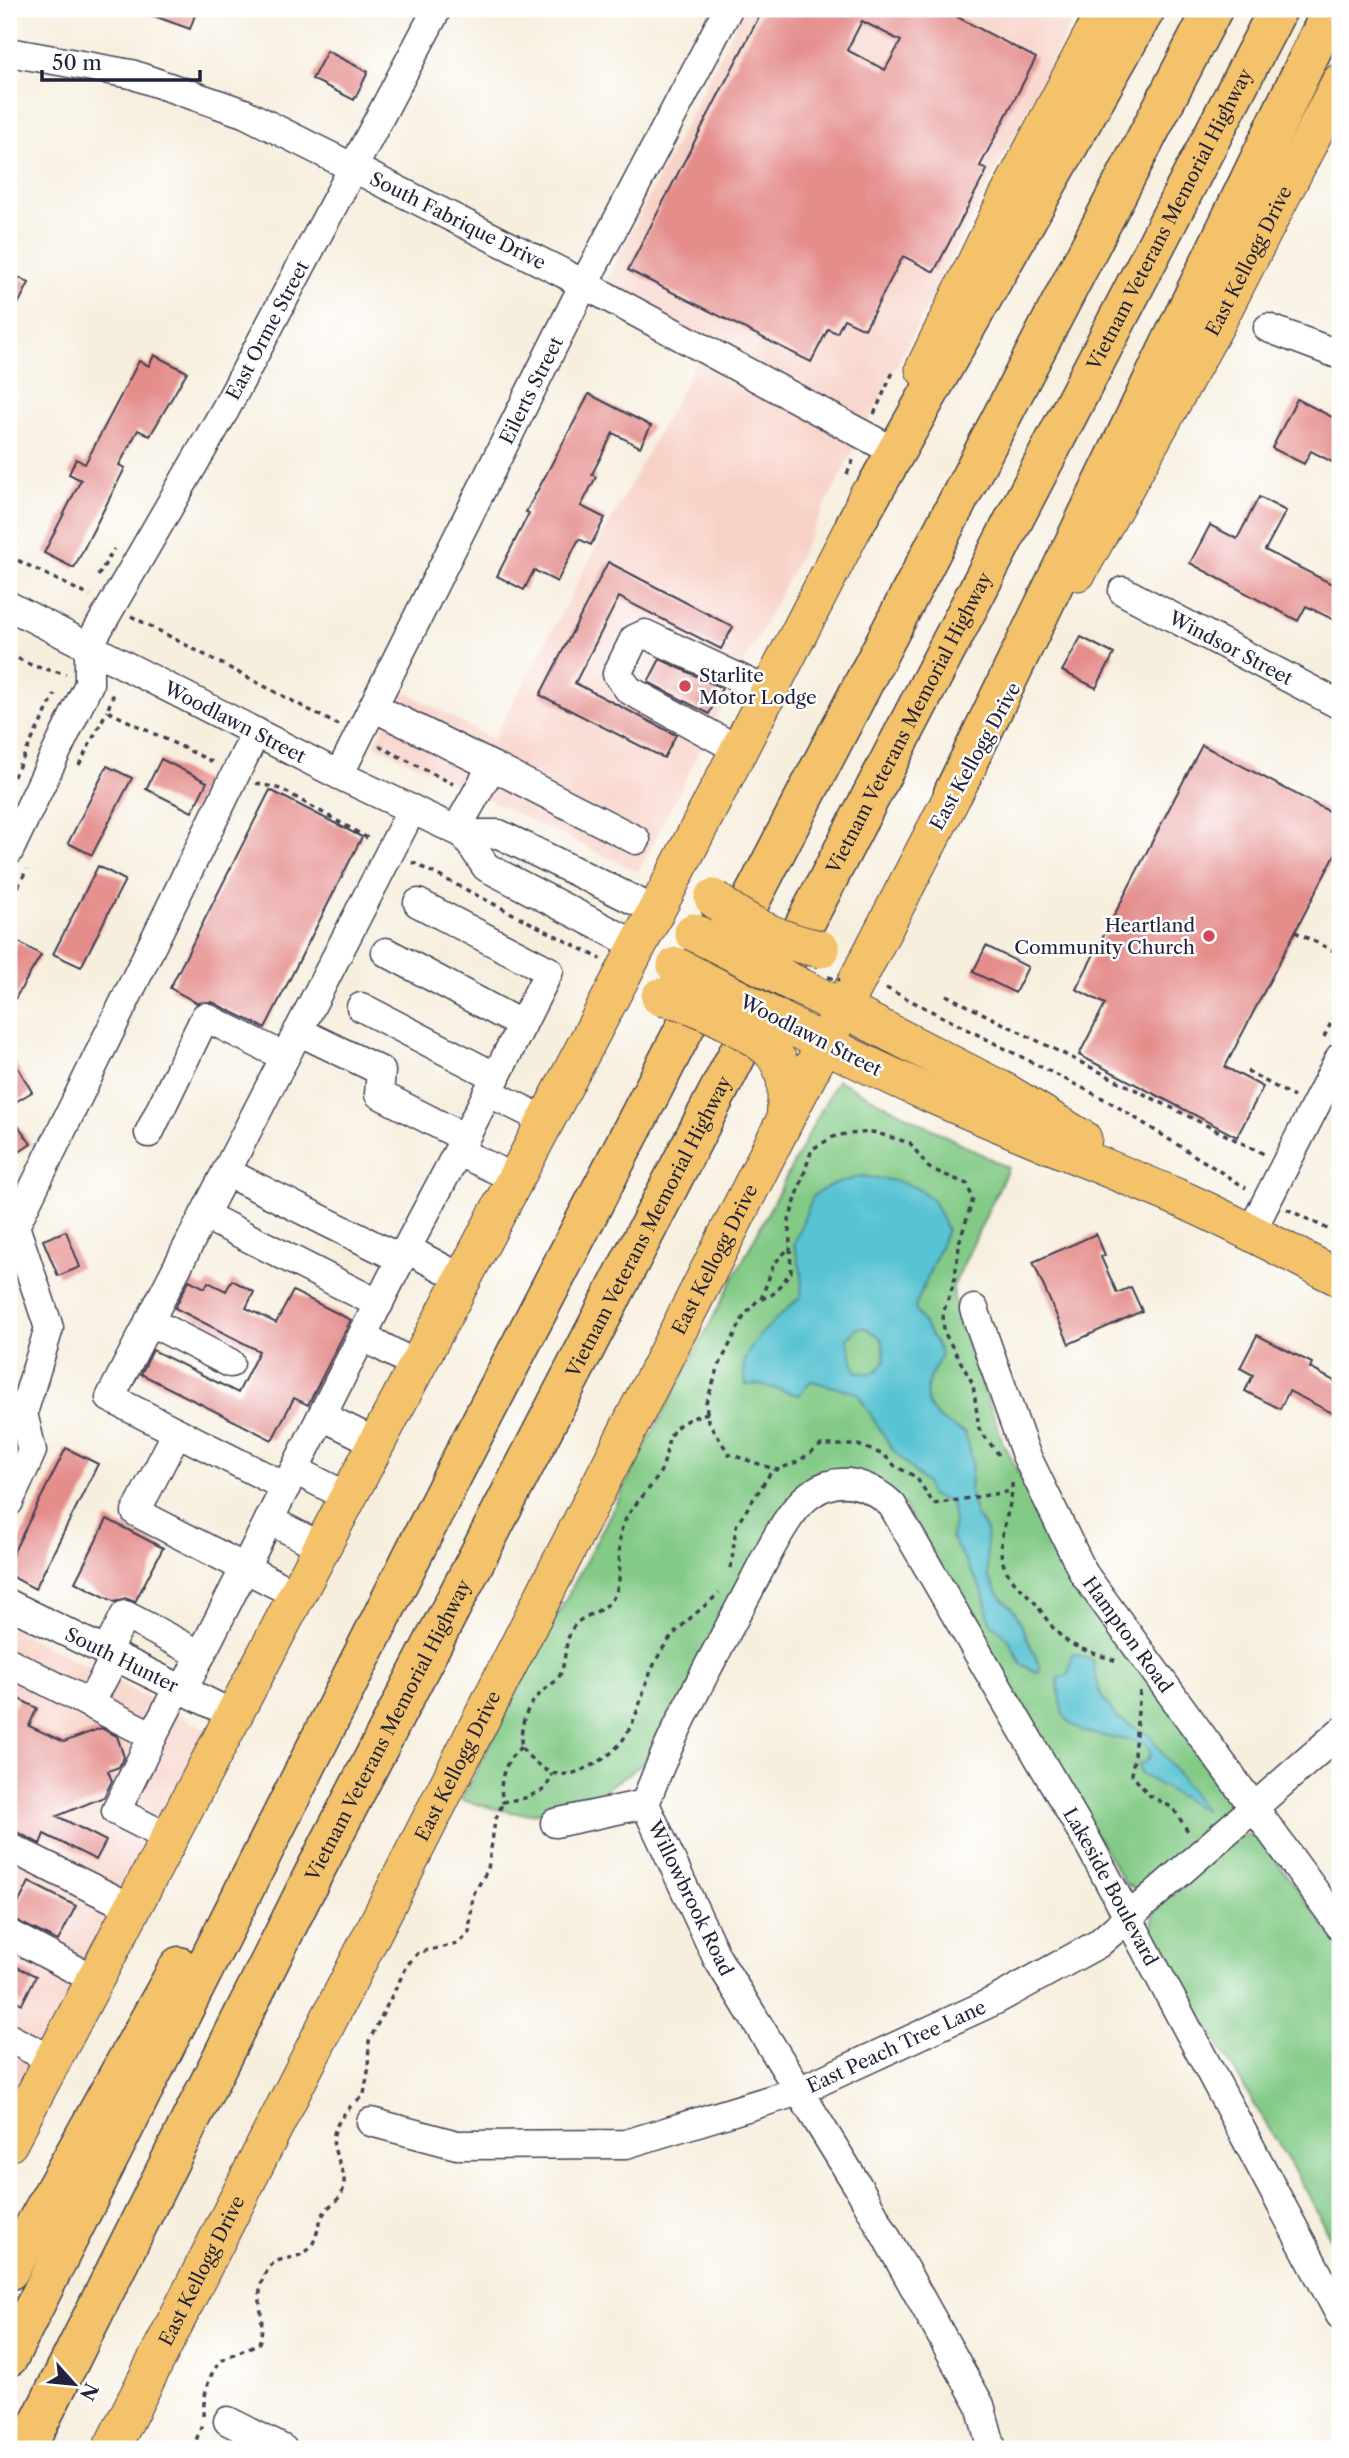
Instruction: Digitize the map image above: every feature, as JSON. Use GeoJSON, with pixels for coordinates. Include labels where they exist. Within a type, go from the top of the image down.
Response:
{"type":"FeatureCollection","features":[{"type":"Feature","properties":{"kind":"highway"},"geometry":{"type":"LineString","coordinates":[[855,524],[1146,9]]}},
{"type":"Feature","properties":{"kind":"highway"},"geometry":{"type":"LineString","coordinates":[[9,2357],[453,1475],[1213,9]]}},
{"type":"Feature","properties":{"kind":"highway","name":"Vietnam Veterans Memorial Highway"},"geometry":{"type":"LineString","coordinates":[[26,2449],[314,1873],[1278,9]]}},
{"type":"Feature","properties":{"kind":"highway"},"geometry":{"type":"LineString","coordinates":[[953,793],[1332,9]]}},
{"type":"Feature","properties":{"kind":"highway"},"geometry":{"type":"LineString","coordinates":[[9,2271],[453,1475]]}},
{"type":"Feature","properties":{"kind":"highway"},"geometry":{"type":"LineString","coordinates":[[55,2449],[314,1873]]}},
{"type":"Feature","properties":{"kind":"main road"},"geometry":{"type":"LineString","coordinates":[[9,2143],[594,1031],[622,954],[656,911],[701,826],[855,524],[875,441],[1106,9]]}},
{"type":"Feature","properties":{"kind":"main road","name":"East Kellogg Drive"},"geometry":{"type":"LineString","coordinates":[[111,2449],[953,793],[1215,326],[1340,82]]}},
{"type":"Feature","properties":{"kind":"main road"},"geometry":{"type":"LineString","coordinates":[[701,826],[697,861],[705,888],[713,898],[727,910],[799,946],[821,949],[855,943],[891,913]]}},
{"type":"Feature","properties":{"kind":"main road","name":"Woodlawn Street"},"geometry":{"type":"LineString","coordinates":[[656,911],[1004,1091],[1182,1200]]}},
{"type":"Feature","properties":{"kind":"main road"},"geometry":{"type":"LineString","coordinates":[[594,1031],[626,1005],[643,998],[668,981],[622,954]]}},
{"type":"Feature","properties":{"kind":"main road","name":"Woodlawn Street"},"geometry":{"type":"LineString","coordinates":[[668,981],[684,1001],[758,1039],[775,1035],[824,1045],[989,1120],[1182,1200],[1340,1278]]}},
{"type":"Feature","properties":{"kind":"main road"},"geometry":{"type":"LineString","coordinates":[[775,1035],[778,1057],[787,1082],[785,1120]]}},
{"type":"Feature","properties":{"kind":"street","name":"East Orme Street"},"geometry":{"type":"LineString","coordinates":[[89,645],[225,410],[437,9]]}},
{"type":"Feature","properties":{"kind":"street","name":"Eilerts Street"},"geometry":{"type":"LineString","coordinates":[[339,775],[583,286],[728,9]]}},
{"type":"Feature","properties":{"kind":"street","name":"South Fabrique Drive"},"geometry":{"type":"LineString","coordinates":[[10,57],[131,74],[244,113],[355,167],[875,441]]}},
{"type":"Feature","properties":{"kind":"street"},"geometry":{"type":"LineString","coordinates":[[1268,328],[1340,355]]}},
{"type":"Feature","properties":{"kind":"street","name":"Windsor Street"},"geometry":{"type":"LineString","coordinates":[[1123,591],[1340,705]]}},
{"type":"Feature","properties":{"kind":"street","name":"Woodlawn Street"},"geometry":{"type":"LineString","coordinates":[[9,606],[339,775],[460,832],[499,834],[656,911]]}},
{"type":"Feature","properties":{"kind":"street"},"geometry":{"type":"LineString","coordinates":[[739,750],[629,690],[617,674],[634,639],[645,634],[769,692]]}},
{"type":"Feature","properties":{"kind":"street"},"geometry":{"type":"LineString","coordinates":[[9,851],[89,645]]}},
{"type":"Feature","properties":{"kind":"street"},"geometry":{"type":"LineString","coordinates":[[373,707],[636,841]]}},
{"type":"Feature","properties":{"kind":"street"},"geometry":{"type":"LineString","coordinates":[[9,1502],[32,1451],[23,1413],[50,1328],[15,1226],[256,732]]}},
{"type":"Feature","properties":{"kind":"street"},"geometry":{"type":"LineString","coordinates":[[492,766],[460,832],[486,867],[622,954]]}},
{"type":"Feature","properties":{"kind":"street"},"geometry":{"type":"LineString","coordinates":[[348,1497],[291,1478],[177,1432],[110,1398],[412,809]]}},
{"type":"Feature","properties":{"kind":"street"},"geometry":{"type":"LineString","coordinates":[[169,1838],[116,1811],[153,1736],[201,1655],[549,971],[418,903]]}},
{"type":"Feature","properties":{"kind":"street"},"geometry":{"type":"LineString","coordinates":[[386,952],[522,1025]]}},
{"type":"Feature","properties":{"kind":"street"},"geometry":{"type":"LineString","coordinates":[[361,1007],[547,1121]]}},
{"type":"Feature","properties":{"kind":"street"},"geometry":{"type":"LineString","coordinates":[[149,1133],[205,1017],[285,1057]]}},
{"type":"Feature","properties":{"kind":"street"},"geometry":{"type":"LineString","coordinates":[[298,1031],[381,1071],[379,1094],[516,1179]]}},
{"type":"Feature","properties":{"kind":"street"},"geometry":{"type":"LineString","coordinates":[[1250,1234],[1340,1057]]}},
{"type":"Feature","properties":{"kind":"street"},"geometry":{"type":"LineString","coordinates":[[226,1172],[463,1279]]}},
{"type":"Feature","properties":{"kind":"street"},"geometry":{"type":"LineString","coordinates":[[204,1215],[379,1304]]}},
{"type":"Feature","properties":{"kind":"street","name":"Hampton Road"},"geometry":{"type":"LineString","coordinates":[[974,1309],[1026,1455],[1084,1574],[1340,1926]]}},
{"type":"Feature","properties":{"kind":"street"},"geometry":{"type":"LineString","coordinates":[[149,1321],[230,1363]]}},
{"type":"Feature","properties":{"kind":"street"},"geometry":{"type":"LineString","coordinates":[[362,1336],[418,1366]]}},
{"type":"Feature","properties":{"kind":"street"},"geometry":{"type":"LineString","coordinates":[[322,1416],[377,1443]]}},
{"type":"Feature","properties":{"kind":"street"},"geometry":{"type":"LineString","coordinates":[[177,1432],[136,1511],[297,1595]]}},
{"type":"Feature","properties":{"kind":"street","name":"Willowbrook Road"},"geometry":{"type":"LineString","coordinates":[[854,1482],[828,1484],[808,1495],[780,1531],[666,1748],[645,1804],[717,1958],[859,2188],[980,2405],[992,2449]]}},
{"type":"Feature","properties":{"kind":"street","name":"Lakeside Boulevard"},"geometry":{"type":"LineString","coordinates":[[854,1482],[876,1490],[892,1505],[1084,1835],[1340,2315]]}},
{"type":"Feature","properties":{"kind":"street"},"geometry":{"type":"LineString","coordinates":[[269,1520],[322,1548]]}},
{"type":"Feature","properties":{"kind":"street","name":"South Hunter"},"geometry":{"type":"LineString","coordinates":[[11,1612],[110,1654],[234,1715]]}},
{"type":"Feature","properties":{"kind":"street"},"geometry":{"type":"LineString","coordinates":[[90,1704],[125,1615],[201,1655]]}},
{"type":"Feature","properties":{"kind":"street"},"geometry":{"type":"LineString","coordinates":[[9,1662],[153,1736]]}},
{"type":"Feature","properties":{"kind":"street","name":"East Peach Tree Lane"},"geometry":{"type":"LineString","coordinates":[[371,2122],[457,2145],[626,2144],[799,2091],[996,2000],[1098,1944],[1340,1732]]}},
{"type":"Feature","properties":{"kind":"street"},"geometry":{"type":"LineString","coordinates":[[555,1824],[645,1804]]}},
{"type":"Feature","properties":{"kind":"street"},"geometry":{"type":"LineString","coordinates":[[9,1847],[132,1908]]}},
{"type":"Feature","properties":{"kind":"street"},"geometry":{"type":"LineString","coordinates":[[9,1934],[95,1980]]}},
{"type":"Feature","properties":{"kind":"street"},"geometry":{"type":"LineString","coordinates":[[9,2038],[52,2060]]}},
{"type":"Feature","properties":{"kind":"street"},"geometry":{"type":"LineString","coordinates":[[228,2421],[283,2449]]}},
{"type":"Feature","properties":{"kind":"path"},"geometry":{"type":"LineString","coordinates":[[842,485],[875,441],[897,364]]}},
{"type":"Feature","properties":{"kind":"path"},"geometry":{"type":"LineString","coordinates":[[9,556],[477,796]]}},
{"type":"Feature","properties":{"kind":"path"},"geometry":{"type":"LineString","coordinates":[[9,654],[33,666],[77,679],[113,696],[107,711],[259,785],[281,789],[391,851],[622,954]]}},
{"type":"Feature","properties":{"kind":"path"},"geometry":{"type":"LineString","coordinates":[[9,786],[77,679]]}},
{"type":"Feature","properties":{"kind":"path"},"geometry":{"type":"LineString","coordinates":[[1295,932],[1340,954]]}},
{"type":"Feature","properties":{"kind":"path"},"geometry":{"type":"LineString","coordinates":[[875,983],[1110,1102],[1239,1185],[1340,1235]]}},
{"type":"Feature","properties":{"kind":"path"},"geometry":{"type":"LineString","coordinates":[[946,995],[1264,1154]]}},
{"type":"Feature","properties":{"kind":"path"},"geometry":{"type":"LineString","coordinates":[[1247,1071],[1294,1097]]}},
{"type":"Feature","properties":{"kind":"path"},"geometry":{"type":"LineString","coordinates":[[1002,1459],[979,1429],[973,1384],[944,1332],[943,1313],[954,1283],[960,1240],[973,1199],[967,1184],[929,1168],[910,1143],[873,1132],[837,1135],[812,1149],[789,1220],[791,1272],[773,1294],[761,1299],[744,1316],[719,1366],[706,1403],[716,1437],[729,1454],[773,1469],[799,1461],[821,1445],[858,1445],[884,1455],[895,1466],[916,1477],[934,1504],[1012,1491]]}},
{"type":"Feature","properties":{"kind":"path"},"geometry":{"type":"LineString","coordinates":[[761,1299],[774,1264],[790,1247]]}},
{"type":"Feature","properties":{"kind":"path"},"geometry":{"type":"LineString","coordinates":[[552,1774],[546,1789],[525,1798],[503,1802],[499,1785],[513,1753],[520,1747],[526,1709],[559,1677],[566,1643],[575,1624],[602,1610],[613,1598],[618,1582],[618,1547],[623,1525],[636,1502],[655,1481],[667,1439],[677,1425],[708,1413]]}},
{"type":"Feature","properties":{"kind":"path"},"geometry":{"type":"LineString","coordinates":[[731,1575],[736,1527],[745,1508],[773,1469]]}},
{"type":"Feature","properties":{"kind":"path"},"geometry":{"type":"LineString","coordinates":[[1012,1480],[1001,1547],[1007,1571],[1015,1586],[1034,1602],[1048,1622],[1070,1643],[1119,1661]]}},
{"type":"Feature","properties":{"kind":"path"},"geometry":{"type":"LineString","coordinates":[[520,1747],[535,1765],[552,1774],[570,1774],[607,1756],[625,1738],[639,1712],[661,1651],[681,1625],[724,1586]]}},
{"type":"Feature","properties":{"kind":"path"},"geometry":{"type":"LineString","coordinates":[[1139,1681],[1140,1703],[1132,1775],[1149,1795],[1173,1808],[1202,1852]]}},
{"type":"Feature","properties":{"kind":"shaded area"},"geometry":{"type":"Polygon","coordinates":[[[744,9],[1079,9],[638,872],[375,745],[402,690],[493,740],[707,342],[605,283],[744,9]]]}},
{"type":"Feature","properties":{"kind":"shaded area"},"geometry":{"type":"Polygon","coordinates":[[[9,1626],[206,1729],[9,2110],[9,1626]]]}},
{"type":"Feature","properties":{"kind":"green space"},"geometry":{"type":"Polygon","coordinates":[[[837,1080],[1008,1168],[953,1287],[954,1299],[975,1364],[1004,1445],[1050,1532],[1232,1794],[1234,1804],[1230,1817],[1149,1888],[1136,1889],[1125,1884],[902,1502],[823,1476],[642,1764],[585,1800],[553,1811],[519,1813],[461,1800],[837,1080]]]}},
{"type":"Feature","properties":{"kind":"green space"},"geometry":{"type":"Polygon","coordinates":[[[1247,1834],[1258,1837],[1340,1946],[1340,2258],[1307,2192],[1151,1932],[1155,1910],[1235,1839],[1247,1834]]]}},
{"type":"Feature","properties":{"kind":"water"},"geometry":{"type":"Polygon","coordinates":[[[861,1176],[909,1185],[932,1200],[947,1230],[915,1307],[941,1354],[929,1379],[927,1399],[941,1420],[965,1433],[972,1460],[970,1492],[975,1514],[986,1529],[988,1576],[997,1592],[1016,1613],[1040,1667],[1039,1673],[1021,1664],[1010,1641],[990,1622],[982,1590],[951,1537],[954,1522],[951,1502],[930,1496],[926,1484],[893,1450],[857,1393],[811,1381],[799,1395],[758,1384],[746,1385],[744,1363],[753,1344],[768,1326],[801,1296],[802,1275],[794,1244],[813,1196],[829,1186],[861,1176]],[[857,1328],[847,1340],[856,1371],[865,1373],[877,1370],[885,1360],[882,1339],[866,1328],[857,1328]]]}},
{"type":"Feature","properties":{"kind":"water"},"geometry":{"type":"Polygon","coordinates":[[[1072,1653],[1092,1660],[1100,1694],[1117,1718],[1149,1735],[1205,1811],[1141,1774],[1138,1765],[1144,1763],[1151,1754],[1145,1743],[1086,1732],[1067,1719],[1061,1706],[1057,1677],[1068,1675],[1072,1653]]]}},
{"type":"Feature","properties":{"kind":"building"},"geometry":{"type":"Polygon","coordinates":[[[140,9],[197,9],[190,29],[140,9]]]}},
{"type":"Feature","properties":{"kind":"building"},"geometry":{"type":"Polygon","coordinates":[[[763,9],[942,9],[1036,58],[980,166],[987,170],[934,272],[903,256],[865,329],[844,319],[837,333],[828,329],[811,362],[628,270],[763,9]],[[862,21],[847,50],[885,70],[901,41],[862,21]]]}},
{"type":"Feature","properties":{"kind":"building"},"geometry":{"type":"Polygon","coordinates":[[[327,51],[368,72],[354,100],[312,79],[327,51]]]}},
{"type":"Feature","properties":{"kind":"building"},"geometry":{"type":"Polygon","coordinates":[[[9,272],[29,283],[9,322],[9,272]]]}},
{"type":"Feature","properties":{"kind":"building"},"geometry":{"type":"Polygon","coordinates":[[[154,355],[187,372],[150,436],[138,430],[119,465],[125,468],[74,568],[44,553],[81,480],[69,474],[76,459],[85,464],[139,361],[149,366],[154,355]]]}},
{"type":"Feature","properties":{"kind":"building"},"geometry":{"type":"Polygon","coordinates":[[[589,394],[651,426],[640,447],[613,433],[592,474],[596,477],[581,506],[605,518],[591,545],[579,539],[557,582],[534,570],[524,590],[497,576],[529,513],[526,512],[589,394]]]}},
{"type":"Feature","properties":{"kind":"building"},"geometry":{"type":"Polygon","coordinates":[[[1297,399],[1340,421],[1340,466],[1311,451],[1304,464],[1272,448],[1297,399]]]}},
{"type":"Feature","properties":{"kind":"building"},"geometry":{"type":"Polygon","coordinates":[[[1259,497],[1286,511],[1265,550],[1340,588],[1340,623],[1306,606],[1298,621],[1190,563],[1210,525],[1237,539],[1259,497]]]}},
{"type":"Feature","properties":{"kind":"building"},"geometry":{"type":"Polygon","coordinates":[[[608,562],[733,627],[721,649],[619,597],[575,683],[676,735],[664,758],[540,695],[608,562]]]}},
{"type":"Feature","properties":{"kind":"building"},"geometry":{"type":"Polygon","coordinates":[[[1081,637],[1114,654],[1096,688],[1062,671],[1081,637]]]}},
{"type":"Feature","properties":{"kind":"building","name":"Starlite Motor Lodge"},"geometry":{"type":"Polygon","coordinates":[[[660,659],[722,688],[709,714],[648,682],[660,659]]]}},
{"type":"Feature","properties":{"kind":"building"},"geometry":{"type":"Polygon","coordinates":[[[1202,745],[1340,817],[1340,845],[1225,1067],[1263,1087],[1237,1137],[1079,1055],[1105,1004],[1076,989],[1202,745]]]}},
{"type":"Feature","properties":{"kind":"building"},"geometry":{"type":"Polygon","coordinates":[[[161,759],[207,782],[192,812],[146,789],[161,759]]]}},
{"type":"Feature","properties":{"kind":"building"},"geometry":{"type":"Polygon","coordinates":[[[107,766],[132,778],[92,855],[68,843],[107,766]]]}},
{"type":"Feature","properties":{"kind":"building"},"geometry":{"type":"Polygon","coordinates":[[[270,790],[362,837],[265,1028],[212,1002],[197,1003],[170,988],[270,790]]]}},
{"type":"Feature","properties":{"kind":"building"},"geometry":{"type":"Polygon","coordinates":[[[98,866],[125,880],[81,967],[53,954],[98,866]]]}},
{"type":"Feature","properties":{"kind":"building"},"geometry":{"type":"Polygon","coordinates":[[[17,941],[41,955],[9,1009],[9,955],[17,941]]]}},
{"type":"Feature","properties":{"kind":"building"},"geometry":{"type":"Polygon","coordinates":[[[986,946],[1028,967],[1015,993],[973,972],[986,946]]]}},
{"type":"Feature","properties":{"kind":"building"},"geometry":{"type":"Polygon","coordinates":[[[9,1052],[32,1092],[9,1106],[9,1052]]]}},
{"type":"Feature","properties":{"kind":"building"},"geometry":{"type":"Polygon","coordinates":[[[9,1113],[31,1144],[9,1159],[9,1113]]]}},
{"type":"Feature","properties":{"kind":"building"},"geometry":{"type":"Polygon","coordinates":[[[66,1231],[80,1267],[58,1276],[43,1240],[66,1231]]]}},
{"type":"Feature","properties":{"kind":"building"},"geometry":{"type":"Polygon","coordinates":[[[1096,1234],[1105,1255],[1101,1257],[1117,1293],[1131,1287],[1142,1311],[1069,1344],[1033,1262],[1096,1234]]]}},
{"type":"Feature","properties":{"kind":"building"},"geometry":{"type":"Polygon","coordinates":[[[189,1280],[205,1288],[208,1282],[226,1291],[232,1280],[254,1292],[246,1308],[276,1323],[293,1291],[351,1320],[308,1405],[294,1398],[272,1440],[141,1374],[153,1350],[238,1393],[259,1351],[175,1308],[189,1280]]]}},
{"type":"Feature","properties":{"kind":"building"},"geometry":{"type":"Polygon","coordinates":[[[1257,1335],[1312,1363],[1310,1368],[1340,1384],[1340,1406],[1336,1415],[1289,1391],[1280,1409],[1245,1391],[1253,1375],[1240,1368],[1257,1335]]]}},
{"type":"Feature","properties":{"kind":"building"},"geometry":{"type":"Polygon","coordinates":[[[66,1448],[98,1464],[35,1589],[9,1575],[9,1561],[66,1448]]]}},
{"type":"Feature","properties":{"kind":"building"},"geometry":{"type":"Polygon","coordinates":[[[107,1519],[163,1548],[135,1602],[125,1598],[115,1602],[75,1582],[107,1519]]]}},
{"type":"Feature","properties":{"kind":"building"},"geometry":{"type":"Polygon","coordinates":[[[19,1699],[37,1708],[29,1726],[64,1742],[101,1728],[117,1736],[124,1757],[119,1767],[108,1771],[112,1781],[104,1797],[57,1816],[106,1841],[96,1860],[44,1834],[40,1844],[9,1828],[9,1703],[15,1706],[19,1699]]]}},
{"type":"Feature","properties":{"kind":"building"},"geometry":{"type":"Polygon","coordinates":[[[29,1882],[76,1906],[58,1941],[11,1918],[29,1882]]]}},
{"type":"Feature","properties":{"kind":"building"},"geometry":{"type":"Polygon","coordinates":[[[9,1963],[36,1976],[22,2004],[9,1997],[9,1963]]]}},
{"type":"Feature","properties":{"kind":"place","name":"Starlite Motor Lodge"},"geometry":{"type":"Point","coordinates":[685,686]}},
{"type":"Feature","properties":{"kind":"place","name":"Heartland Community Church"},"geometry":{"type":"Point","coordinates":[1209,936]}}]}
